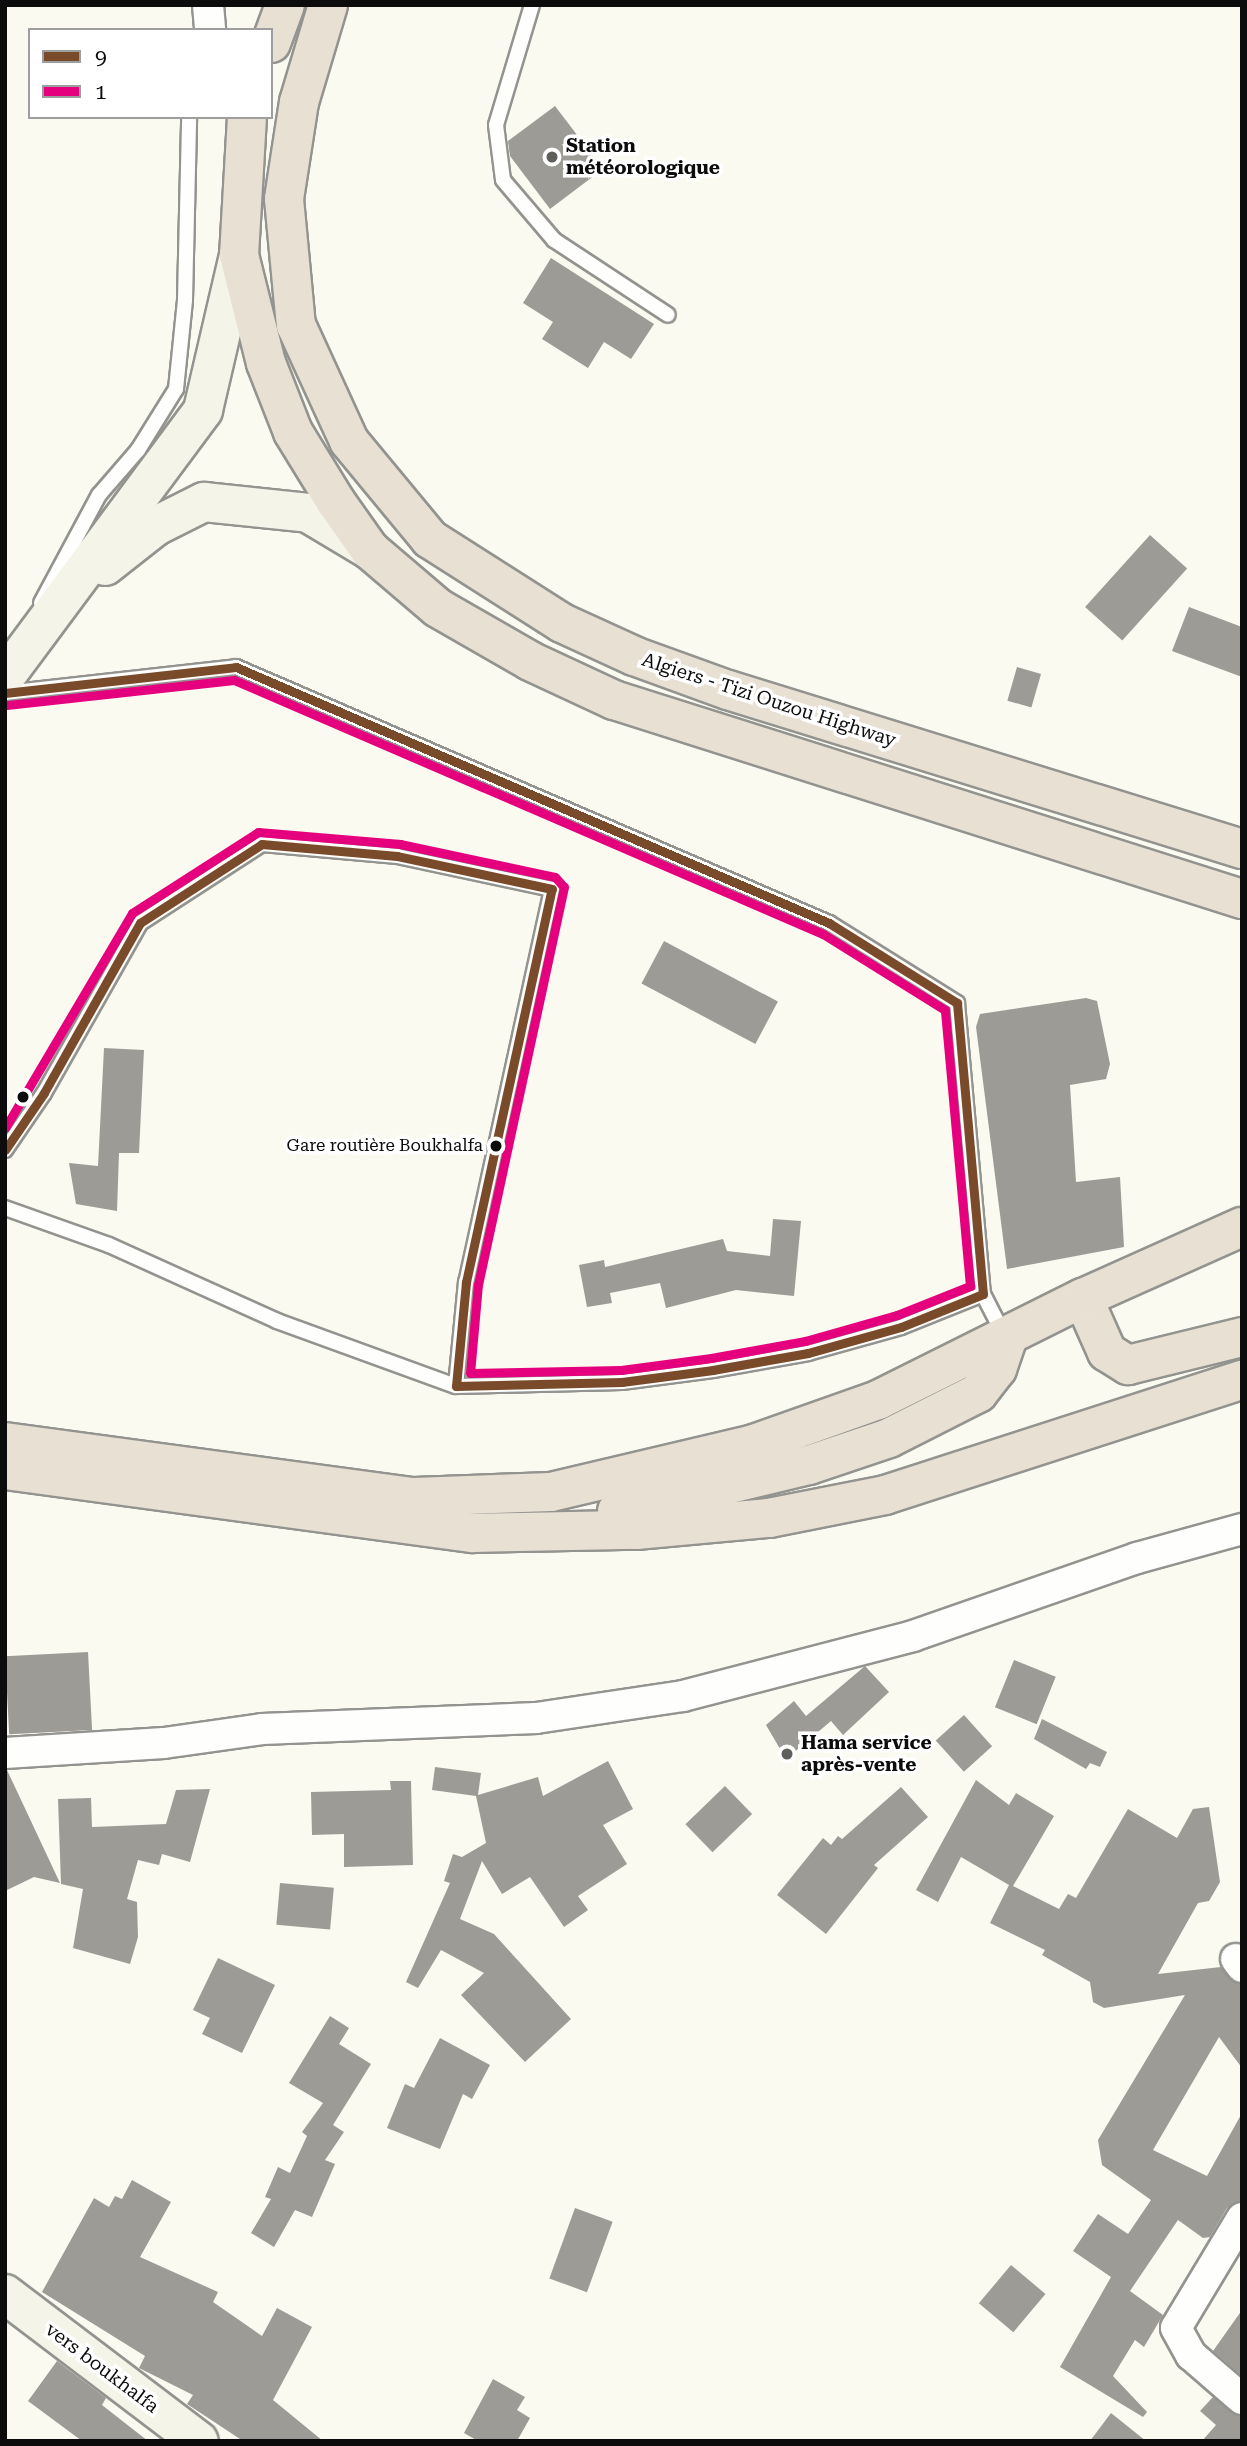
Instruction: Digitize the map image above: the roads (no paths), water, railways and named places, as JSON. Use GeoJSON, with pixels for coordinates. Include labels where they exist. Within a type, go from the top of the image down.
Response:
{"type":"FeatureCollection","features":[{"type":"Feature","properties":{"kind":"highway"},"geometry":{"type":"LineString","coordinates":[[273,38],[285,5]]}},
{"type":"Feature","properties":{"kind":"highway","name":"Algiers - Tizi Ouzou Highway"},"geometry":{"type":"LineString","coordinates":[[328,5],[299,102],[284,199],[296,325],[349,441],[430,539],[562,623],[634,656],[728,690],[1242,849]]}},
{"type":"Feature","properties":{"kind":"highway"},"geometry":{"type":"LineString","coordinates":[[247,119],[239,255],[266,363],[293,432],[370,550],[438,608],[530,661],[614,700],[1242,899]]}},
{"type":"Feature","properties":{"kind":"highway"},"geometry":{"type":"LineString","coordinates":[[5,1442],[414,1497],[551,1492],[754,1444],[878,1401],[1007,1340],[1083,1298],[1242,1227]]}},
{"type":"Feature","properties":{"kind":"highway"},"geometry":{"type":"LineString","coordinates":[[1083,1298],[1107,1352],[1128,1365],[1242,1337]]}},
{"type":"Feature","properties":{"kind":"highway"},"geometry":{"type":"LineString","coordinates":[[473,1533],[714,1490],[889,1438],[978,1393],[997,1369],[1007,1340]]}},
{"type":"Feature","properties":{"kind":"highway"},"geometry":{"type":"LineString","coordinates":[[5,1470],[473,1533],[636,1530],[808,1511],[885,1495],[1242,1380]]}},
{"type":"Feature","properties":{"kind":"main road"},"geometry":{"type":"LineString","coordinates":[[8,677],[51,608],[164,469],[203,410],[239,255]]}},
{"type":"Feature","properties":{"kind":"main road"},"geometry":{"type":"LineString","coordinates":[[51,608],[156,526],[204,502],[307,513],[370,550]]}},
{"type":"Feature","properties":{"kind":"main road","name":"vers boukhalfa"},"geometry":{"type":"LineString","coordinates":[[5,2294],[199,2441]]}},
{"type":"Feature","properties":{"kind":"street"},"geometry":{"type":"LineString","coordinates":[[208,5],[210,28]]}},
{"type":"Feature","properties":{"kind":"street"},"geometry":{"type":"LineString","coordinates":[[5,1753],[164,1744],[261,1729],[536,1718],[683,1696],[913,1636],[1137,1558],[1242,1528]]}},
{"type":"Feature","properties":{"kind":"street"},"geometry":{"type":"LineString","coordinates":[[1242,2218],[1176,2328],[1191,2355],[1242,2399]]}},
{"type":"Feature","properties":{"kind":"lane"},"geometry":{"type":"LineString","coordinates":[[532,5],[496,125],[503,180],[554,240],[668,315]]}},
{"type":"Feature","properties":{"kind":"lane"},"geometry":{"type":"LineString","coordinates":[[189,119],[185,300],[176,389],[68,544],[8,677],[236,667],[829,923],[957,1003],[983,1294],[1007,1340]]}},
{"type":"Feature","properties":{"kind":"lane"},"geometry":{"type":"LineString","coordinates":[[5,1150],[44,1093],[140,923],[262,844],[397,856],[552,889],[466,1282],[456,1386]]}},
{"type":"Feature","properties":{"kind":"lane"},"geometry":{"type":"LineString","coordinates":[[5,1208],[109,1245],[276,1321],[456,1386],[622,1382],[713,1370],[821,1349],[901,1327],[983,1294]]}},
{"type":"Feature","properties":{"kind":"place","name":"Station météorologique"},"geometry":{"type":"Point","coordinates":[552,157]}},
{"type":"Feature","properties":{"kind":"place","name":"Gare routière Boukhalfa"},"geometry":{"type":"Point","coordinates":[496,1146]}},
{"type":"Feature","properties":{"kind":"place","name":"Hama service après-vente"},"geometry":{"type":"Point","coordinates":[787,1754]}}]}
